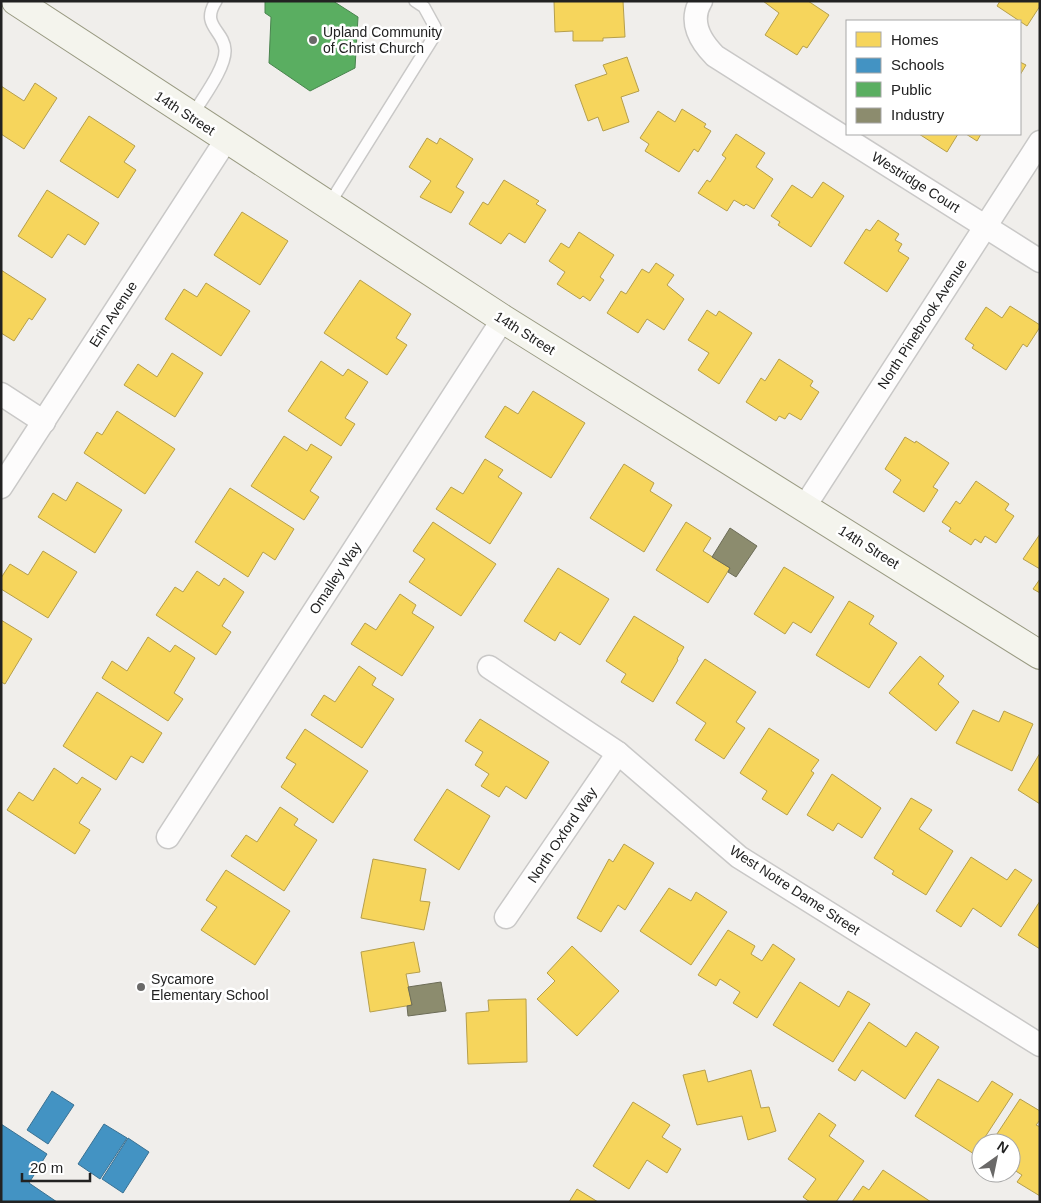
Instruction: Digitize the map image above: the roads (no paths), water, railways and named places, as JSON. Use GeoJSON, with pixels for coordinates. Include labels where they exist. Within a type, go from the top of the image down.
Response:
{"type":"FeatureCollection","features":[{"type":"Feature","properties":{"kind":"street","name":"14th Street"},"geometry":{"type":"LineString","coordinates":[[16,1],[191,118],[502,319],[805,506],[1040,655]]}},
{"type":"Feature","properties":{"kind":"street","name":"Westridge Court"},"geometry":{"type":"LineString","coordinates":[[701,1],[696,19],[697,34],[716,56],[1040,261]]}},
{"type":"Feature","properties":{"kind":"street","name":"Erin Avenue"},"geometry":{"type":"LineString","coordinates":[[1,488],[226,140]]}},
{"type":"Feature","properties":{"kind":"street","name":"North Pinebrook Avenue"},"geometry":{"type":"LineString","coordinates":[[805,506],[1040,142]]}},
{"type":"Feature","properties":{"kind":"street","name":"Omalley Way"},"geometry":{"type":"LineString","coordinates":[[168,837],[502,319]]}},
{"type":"Feature","properties":{"kind":"street"},"geometry":{"type":"LineString","coordinates":[[1,394],[44,422]]}},
{"type":"Feature","properties":{"kind":"street","name":"West Notre Dame Street"},"geometry":{"type":"LineString","coordinates":[[489,667],[618,753],[739,857],[1040,1045]]}},
{"type":"Feature","properties":{"kind":"street","name":"North Oxford Way"},"geometry":{"type":"LineString","coordinates":[[506,917],[618,753]]}},
{"type":"Feature","properties":{"kind":"lane"},"geometry":{"type":"LineString","coordinates":[[191,118],[222,65],[225,50],[210,21],[212,7],[216,1]]}},
{"type":"Feature","properties":{"kind":"lane"},"geometry":{"type":"LineString","coordinates":[[328,206],[433,38],[435,27],[424,7],[415,1]]}},
{"type":"Feature","properties":{"kind":"place","name":"Upland Community of Christ Church"},"geometry":{"type":"Point","coordinates":[313,40]}},
{"type":"Feature","properties":{"kind":"place","name":"Sycamore Elementary School"},"geometry":{"type":"Point","coordinates":[141,987]}}]}
